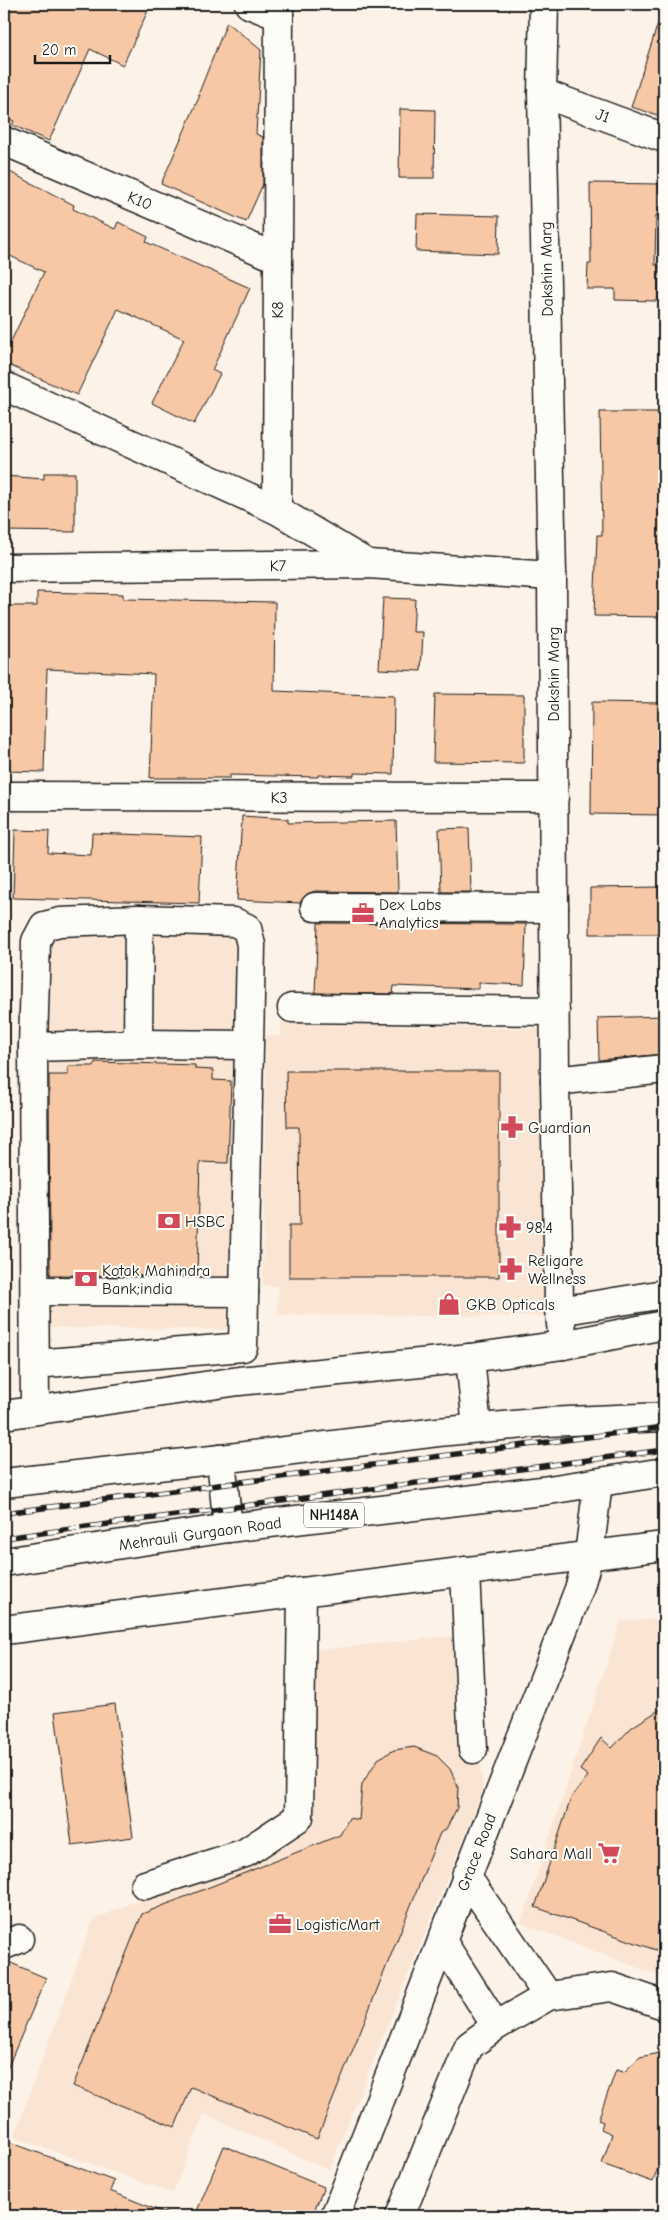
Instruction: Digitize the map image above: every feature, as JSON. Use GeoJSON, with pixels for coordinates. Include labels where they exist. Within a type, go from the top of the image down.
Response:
{"type":"FeatureCollection","features":[{"type":"Feature","properties":{"kind":"main road"},"geometry":{"type":"LineString","coordinates":[[249,4],[279,10]]}},
{"type":"Feature","properties":{"kind":"main road","name":"Dakshin Marg"},"geometry":{"type":"LineString","coordinates":[[544,4],[542,93],[552,576],[555,1081],[559,1311],[563,1345]]}},
{"type":"Feature","properties":{"kind":"main road","name":"K8"},"geometry":{"type":"LineString","coordinates":[[277,510],[279,10]]}},
{"type":"Feature","properties":{"kind":"main road","name":"J1"},"geometry":{"type":"LineString","coordinates":[[542,93],[664,138]]}},
{"type":"Feature","properties":{"kind":"main road","name":"K10"},"geometry":{"type":"LineString","coordinates":[[4,141],[277,258]]}},
{"type":"Feature","properties":{"kind":"main road"},"geometry":{"type":"LineString","coordinates":[[4,386],[277,510],[368,564]]}},
{"type":"Feature","properties":{"kind":"main road","name":"K7"},"geometry":{"type":"LineString","coordinates":[[4,568],[368,564],[552,576]]}},
{"type":"Feature","properties":{"kind":"main road","name":"K3"},"geometry":{"type":"LineString","coordinates":[[4,796],[554,797]]}},
{"type":"Feature","properties":{"kind":"main road"},"geometry":{"type":"LineString","coordinates":[[315,907],[554,908]]}},
{"type":"Feature","properties":{"kind":"main road"},"geometry":{"type":"LineString","coordinates":[[138,1044],[139,919]]}},
{"type":"Feature","properties":{"kind":"main road"},"geometry":{"type":"LineString","coordinates":[[35,1410],[33,1047],[36,941],[44,926],[60,922],[139,919],[234,922],[247,928],[251,945],[243,1347],[239,1381]]}},
{"type":"Feature","properties":{"kind":"main road"},"geometry":{"type":"LineString","coordinates":[[292,1008],[555,1012]]}},
{"type":"Feature","properties":{"kind":"main road"},"geometry":{"type":"LineString","coordinates":[[33,1047],[138,1044],[248,1045]]}},
{"type":"Feature","properties":{"kind":"main road"},"geometry":{"type":"LineString","coordinates":[[555,1081],[664,1069]]}},
{"type":"Feature","properties":{"kind":"main road"},"geometry":{"type":"LineString","coordinates":[[35,1291],[244,1292]]}},
{"type":"Feature","properties":{"kind":"main road"},"geometry":{"type":"LineString","coordinates":[[559,1311],[664,1294]]}},
{"type":"Feature","properties":{"kind":"main road"},"geometry":{"type":"LineString","coordinates":[[4,1415],[239,1381],[470,1358],[563,1345],[664,1325]]}},
{"type":"Feature","properties":{"kind":"main road"},"geometry":{"type":"LineString","coordinates":[[35,1364],[243,1347]]}},
{"type":"Feature","properties":{"kind":"main road"},"geometry":{"type":"LineString","coordinates":[[470,1358],[477,1428]]}},
{"type":"Feature","properties":{"kind":"main road"},"geometry":{"type":"LineString","coordinates":[[4,1483],[221,1460],[477,1428],[546,1422],[664,1417]]}},
{"type":"Feature","properties":{"kind":"main road"},"geometry":{"type":"LineString","coordinates":[[221,1460],[228,1528]]}},
{"type":"Feature","properties":{"kind":"main road","name":"Mehrauli Gurgaon Road"},"geometry":{"type":"LineString","coordinates":[[4,1562],[228,1528],[532,1492],[664,1472]]}},
{"type":"Feature","properties":{"kind":"main road","name":"Grace Road"},"geometry":{"type":"LineString","coordinates":[[335,2216],[579,1589],[589,1555],[598,1483]]}},
{"type":"Feature","properties":{"kind":"main road"},"geometry":{"type":"LineString","coordinates":[[4,1630],[664,1546]]}},
{"type":"Feature","properties":{"kind":"main road"},"geometry":{"type":"LineString","coordinates":[[465,1571],[473,1749]]}},
{"type":"Feature","properties":{"kind":"main road"},"geometry":{"type":"LineString","coordinates":[[145,1885],[245,1853],[299,1817],[302,1592]]}},
{"type":"Feature","properties":{"kind":"main road"},"geometry":{"type":"LineString","coordinates":[[466,1876],[548,1996]]}},
{"type":"Feature","properties":{"kind":"main road"},"geometry":{"type":"LineString","coordinates":[[442,1940],[496,2026]]}},
{"type":"Feature","properties":{"kind":"main road"},"geometry":{"type":"LineString","coordinates":[[400,2216],[469,2046],[496,2026],[548,1996],[612,1987],[664,2004]]}},
{"type":"Feature","properties":{"kind":"shaded area"},"geometry":{"type":"Polygon","coordinates":[[[31,926],[252,929],[247,1330],[26,1327],[31,926]]]}},
{"type":"Feature","properties":{"kind":"shaded area"},"geometry":{"type":"Polygon","coordinates":[[[281,1023],[549,1029],[543,1316],[278,1315],[278,1286],[263,1285],[266,1036],[281,1036],[281,1023]]]}},
{"type":"Feature","properties":{"kind":"shaded area","name":"Sahara Mall"},"geometry":{"type":"Polygon","coordinates":[[[664,1619],[664,1978],[521,1923],[621,1621],[664,1619]]]}},
{"type":"Feature","properties":{"kind":"shaded area"},"geometry":{"type":"Polygon","coordinates":[[[470,1634],[483,1790],[329,2170],[204,2114],[173,2193],[14,2137],[93,1920],[292,1831],[289,1653],[470,1634]]]}},
{"type":"Feature","properties":{"kind":"building"},"geometry":{"type":"Polygon","coordinates":[[[4,4],[151,4],[123,65],[90,49],[49,141],[12,125],[14,121],[4,116],[4,4]]]}},
{"type":"Feature","properties":{"kind":"building"},"geometry":{"type":"Polygon","coordinates":[[[660,17],[664,18],[664,117],[631,107],[660,17]]]}},
{"type":"Feature","properties":{"kind":"building"},"geometry":{"type":"Polygon","coordinates":[[[227,22],[261,50],[256,134],[263,137],[263,184],[246,222],[161,184],[200,95],[198,95],[227,22]]]}},
{"type":"Feature","properties":{"kind":"building"},"geometry":{"type":"Polygon","coordinates":[[[400,109],[435,110],[434,178],[399,178],[400,109]]]}},
{"type":"Feature","properties":{"kind":"building"},"geometry":{"type":"Polygon","coordinates":[[[4,169],[74,205],[73,209],[115,229],[118,222],[148,237],[146,242],[250,288],[212,370],[220,374],[194,424],[152,403],[184,339],[118,309],[77,395],[4,363],[4,356],[44,272],[4,253],[4,169]]]}},
{"type":"Feature","properties":{"kind":"building"},"geometry":{"type":"Polygon","coordinates":[[[590,183],[660,184],[659,215],[656,215],[655,265],[659,265],[658,301],[615,300],[615,289],[587,289],[588,264],[591,264],[590,183]]]}},
{"type":"Feature","properties":{"kind":"building"},"geometry":{"type":"Polygon","coordinates":[[[417,214],[499,216],[498,254],[416,251],[417,214]]]}},
{"type":"Feature","properties":{"kind":"building"},"geometry":{"type":"Polygon","coordinates":[[[600,412],[664,412],[664,617],[594,616],[597,535],[602,535],[600,412]]]}},
{"type":"Feature","properties":{"kind":"building"},"geometry":{"type":"Polygon","coordinates":[[[44,473],[75,473],[75,532],[4,531],[4,476],[44,479],[44,473]]]}},
{"type":"Feature","properties":{"kind":"building"},"geometry":{"type":"Polygon","coordinates":[[[37,592],[123,594],[123,599],[275,602],[274,691],[394,696],[393,774],[354,773],[354,776],[318,775],[318,777],[230,775],[230,778],[150,778],[154,674],[47,669],[44,772],[4,771],[4,606],[37,606],[37,592]]]}},
{"type":"Feature","properties":{"kind":"building"},"geometry":{"type":"Polygon","coordinates":[[[383,598],[415,599],[413,632],[423,632],[421,671],[379,669],[383,598]]]}},
{"type":"Feature","properties":{"kind":"building"},"geometry":{"type":"Polygon","coordinates":[[[435,694],[524,695],[524,763],[433,762],[435,694]]]}},
{"type":"Feature","properties":{"kind":"building"},"geometry":{"type":"Polygon","coordinates":[[[592,702],[661,703],[661,773],[664,773],[664,815],[591,814],[592,702]]]}},
{"type":"Feature","properties":{"kind":"building"},"geometry":{"type":"Polygon","coordinates":[[[242,816],[288,819],[288,823],[396,821],[398,892],[315,891],[307,894],[300,903],[237,900],[242,816]]]}},
{"type":"Feature","properties":{"kind":"building"},"geometry":{"type":"Polygon","coordinates":[[[469,828],[471,892],[441,892],[439,829],[469,828]]]}},
{"type":"Feature","properties":{"kind":"building"},"geometry":{"type":"Polygon","coordinates":[[[15,830],[49,831],[48,853],[91,855],[92,833],[202,837],[199,903],[13,898],[15,830]]]}},
{"type":"Feature","properties":{"kind":"building"},"geometry":{"type":"Polygon","coordinates":[[[664,887],[664,934],[590,934],[590,888],[664,887]]]}},
{"type":"Feature","properties":{"kind":"building"},"geometry":{"type":"Polygon","coordinates":[[[318,923],[526,924],[524,985],[479,983],[479,989],[394,986],[393,994],[315,993],[318,923]]]}},
{"type":"Feature","properties":{"kind":"building"},"geometry":{"type":"Polygon","coordinates":[[[664,1016],[664,1054],[599,1060],[598,1018],[664,1016]]]}},
{"type":"Feature","properties":{"kind":"building"},"geometry":{"type":"Polygon","coordinates":[[[95,1062],[195,1065],[195,1069],[213,1070],[213,1080],[231,1081],[228,1163],[200,1162],[197,1276],[50,1275],[49,1075],[68,1075],[68,1066],[94,1066],[95,1062]]]}},
{"type":"Feature","properties":{"kind":"building"},"geometry":{"type":"Polygon","coordinates":[[[286,1071],[499,1071],[499,1277],[289,1277],[289,1225],[300,1225],[299,1127],[287,1127],[286,1071]]]}},
{"type":"Feature","properties":{"kind":"building"},"geometry":{"type":"Polygon","coordinates":[[[115,1704],[133,1837],[72,1845],[55,1712],[115,1704]]]}},
{"type":"Feature","properties":{"kind":"building","name":"Sahara Mall"},"geometry":{"type":"Polygon","coordinates":[[[664,1707],[664,1953],[535,1907],[571,1798],[588,1776],[580,1770],[601,1738],[612,1748],[632,1727],[664,1707]]]}},
{"type":"Feature","properties":{"kind":"building"},"geometry":{"type":"Polygon","coordinates":[[[414,1747],[437,1756],[450,1769],[458,1787],[457,1808],[446,1829],[440,1833],[317,2139],[191,2087],[175,2127],[73,2086],[142,1914],[340,1835],[349,1818],[359,1820],[362,1784],[378,1759],[394,1750],[414,1747]]]}},
{"type":"Feature","properties":{"kind":"building"},"geometry":{"type":"Polygon","coordinates":[[[4,1960],[46,1978],[4,2076],[4,1960]]]}},
{"type":"Feature","properties":{"kind":"building"},"geometry":{"type":"Polygon","coordinates":[[[664,2052],[664,2150],[653,2182],[602,2164],[612,2134],[601,2129],[603,2122],[598,2120],[616,2070],[624,2072],[640,2057],[664,2052]]]}},
{"type":"Feature","properties":{"kind":"building"},"geometry":{"type":"Polygon","coordinates":[[[4,2140],[114,2181],[110,2191],[172,2216],[25,2216],[4,2209],[4,2140]]]}},
{"type":"Feature","properties":{"kind":"building"},"geometry":{"type":"Polygon","coordinates":[[[224,2146],[324,2187],[312,2216],[195,2216],[224,2146]]]}},
{"type":"Feature","properties":{"kind":"railway"},"geometry":{"type":"LineString","coordinates":[[4,1513],[664,1427]]}},
{"type":"Feature","properties":{"kind":"railway"},"geometry":{"type":"LineString","coordinates":[[4,1538],[664,1450]]}},
{"type":"Feature","properties":{"kind":"place","name":"Dex Labs Analytics"},"geometry":{"type":"Point","coordinates":[363,913]}},
{"type":"Feature","properties":{"kind":"place","name":"Guardian"},"geometry":{"type":"Point","coordinates":[512,1127]}},
{"type":"Feature","properties":{"kind":"place","name":"HSBC"},"geometry":{"type":"Point","coordinates":[169,1221]}},
{"type":"Feature","properties":{"kind":"place","name":"98.4"},"geometry":{"type":"Point","coordinates":[510,1227]}},
{"type":"Feature","properties":{"kind":"place","name":"Religare Wellness"},"geometry":{"type":"Point","coordinates":[511,1269]}},
{"type":"Feature","properties":{"kind":"place","name":"Kotak Mahindra Bank;india"},"geometry":{"type":"Point","coordinates":[86,1279]}},
{"type":"Feature","properties":{"kind":"place","name":"GKB Opticals"},"geometry":{"type":"Point","coordinates":[449,1304]}},
{"type":"Feature","properties":{"kind":"place","name":"Sahara Mall"},"geometry":{"type":"Point","coordinates":[609,1853]}},
{"type":"Feature","properties":{"kind":"place","name":"LogisticMart"},"geometry":{"type":"Point","coordinates":[280,1924]}}]}
